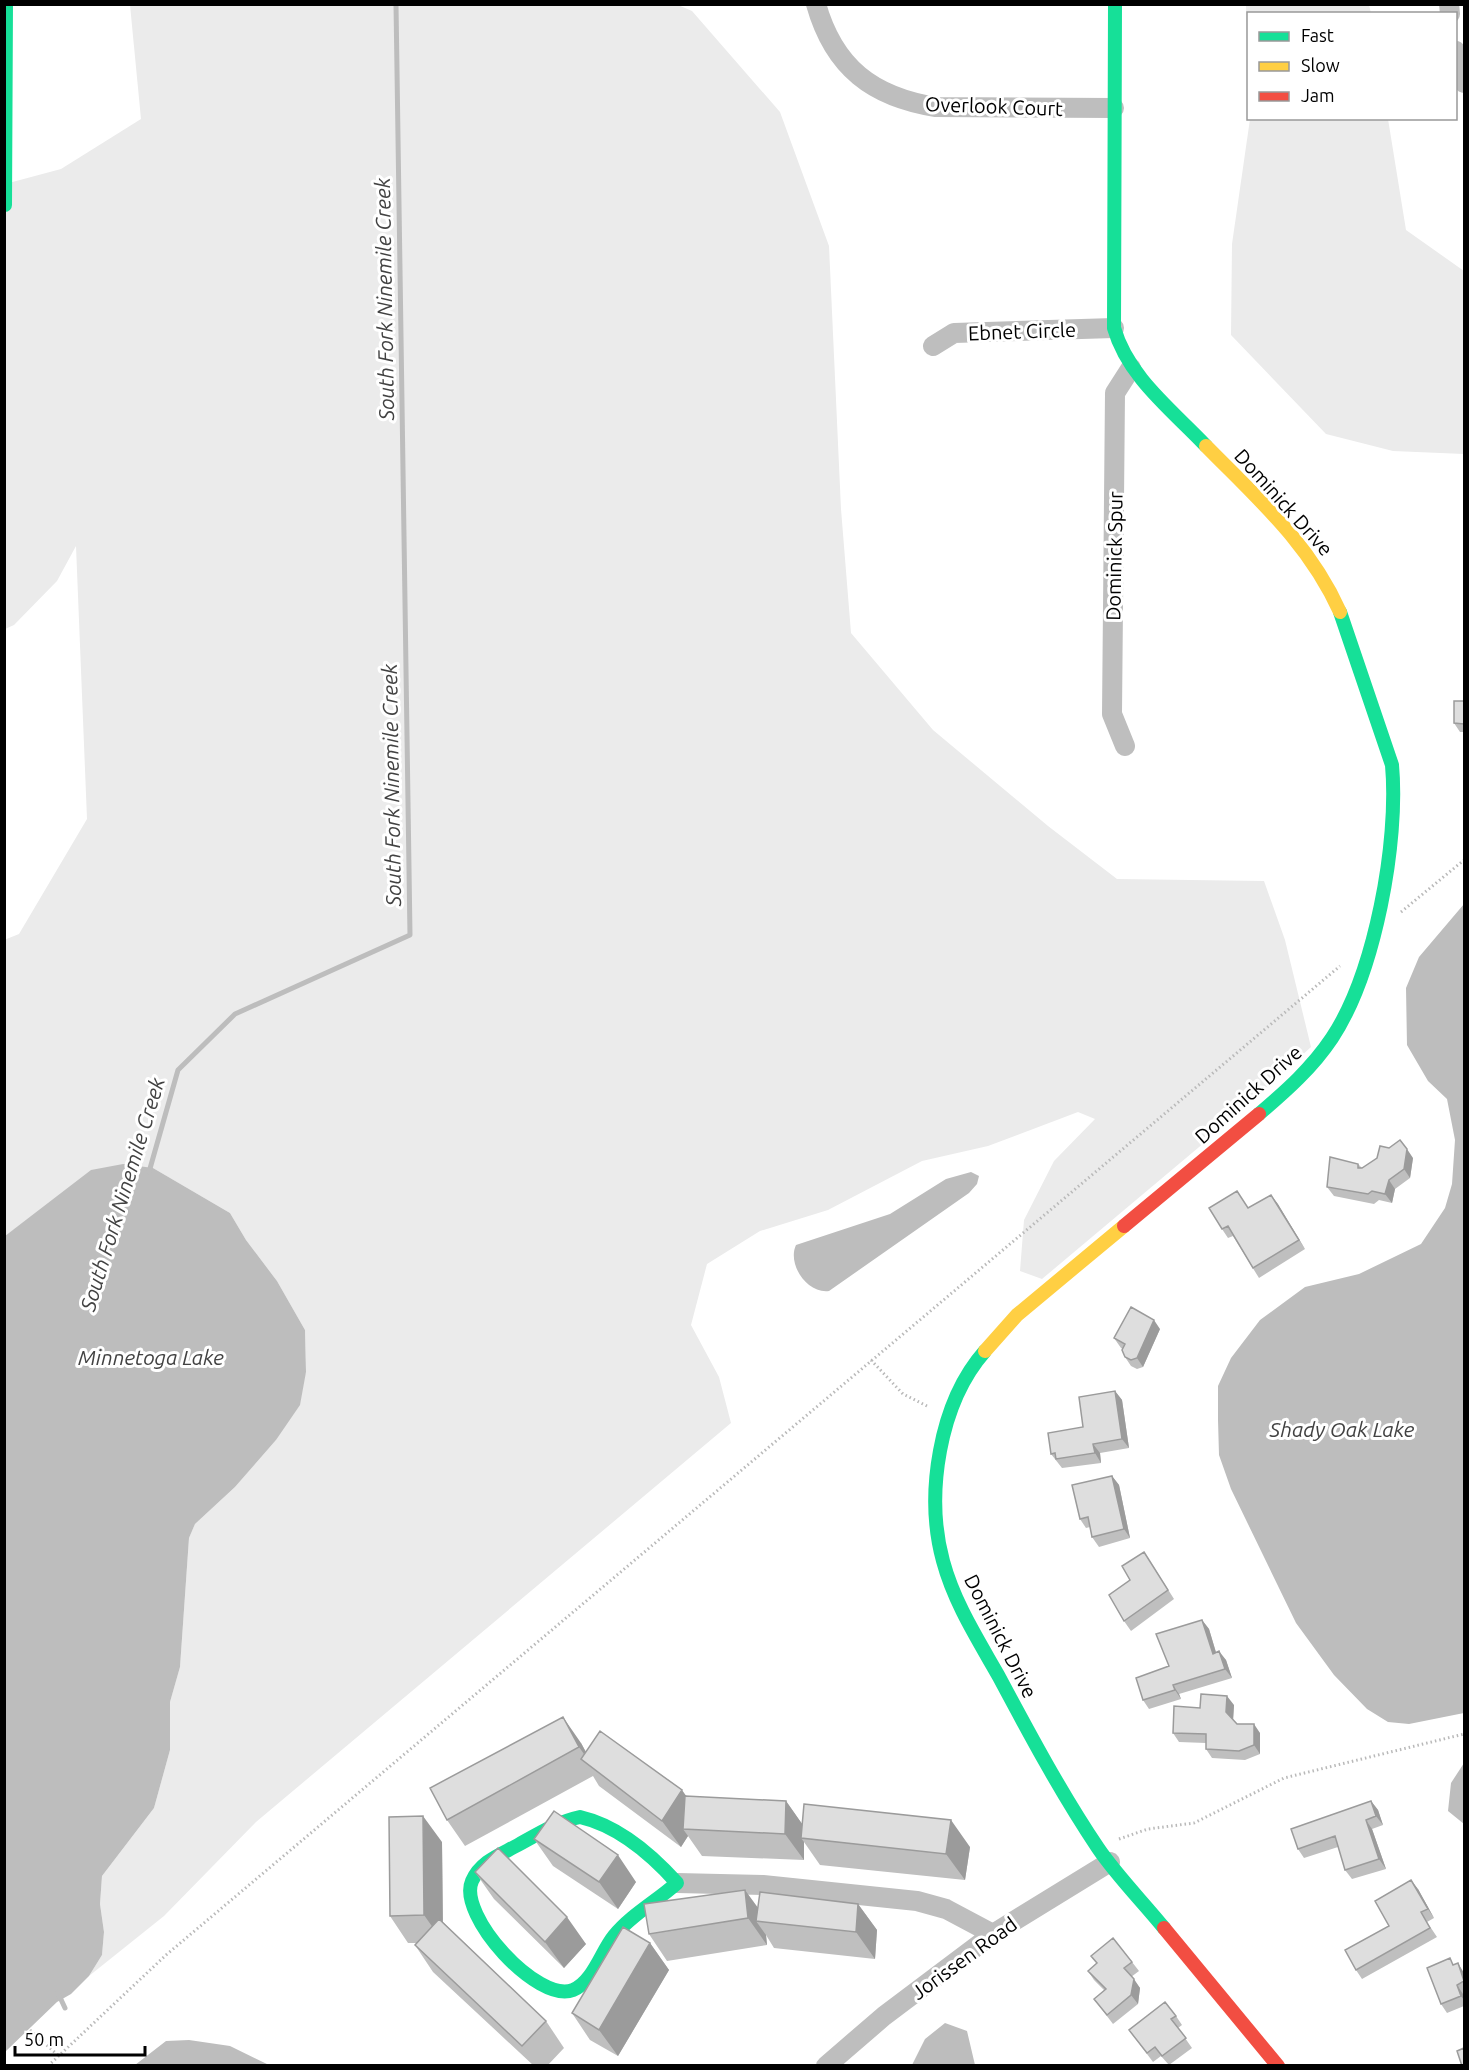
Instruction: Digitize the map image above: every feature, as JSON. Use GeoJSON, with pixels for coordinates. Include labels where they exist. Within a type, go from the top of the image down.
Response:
{"type":"FeatureCollection","features":[{"type":"Feature","properties":{"kind":"street"},"geometry":{"type":"LineString","coordinates":[[5,205],[6,4]]}},
{"type":"Feature","properties":{"kind":"street","name":"Overlook Court"},"geometry":{"type":"LineString","coordinates":[[816,4],[821,24],[837,52],[857,76],[882,92],[908,103],[936,107],[1114,108]]}},
{"type":"Feature","properties":{"kind":"street","name":"Dominick Drive"},"geometry":{"type":"LineString","coordinates":[[1115,4],[1114,328],[1120,349],[1131,368],[1300,544],[1320,570],[1338,603],[1392,766],[1393,829],[1371,936],[1352,998],[1343,1018],[1318,1059],[1285,1092],[1017,1315],[979,1358],[956,1394],[950,1413],[936,1476],[936,1518],[943,1560],[956,1599],[1055,1779],[1091,1837],[1278,2066]]}},
{"type":"Feature","properties":{"kind":"street"},"geometry":{"type":"LineString","coordinates":[[1457,58],[1464,83]]}},
{"type":"Feature","properties":{"kind":"street","name":"Ebnet Circle"},"geometry":{"type":"LineString","coordinates":[[933,346],[954,333],[1114,328]]}},
{"type":"Feature","properties":{"kind":"street","name":"Dominick Spur"},"geometry":{"type":"LineString","coordinates":[[1125,746],[1112,714],[1115,393],[1131,368]]}},
{"type":"Feature","properties":{"kind":"street"},"geometry":{"type":"LineString","coordinates":[[677,1883],[664,1868],[601,1822],[580,1817],[558,1823],[483,1864],[471,1883],[469,1894],[474,1917],[482,1927],[539,1985],[551,1990],[563,1991],[574,1990],[584,1982],[609,1942],[627,1921],[661,1898],[677,1883],[764,1885],[917,1901],[946,1909],[993,1934]]}},
{"type":"Feature","properties":{"kind":"street","name":"Jorissen Road"},"geometry":{"type":"LineString","coordinates":[[826,2066],[884,2016],[993,1934],[1110,1862]]}},
{"type":"Feature","properties":{"kind":"path"},"geometry":{"type":"LineString","coordinates":[[1396,915],[1464,860]]}},
{"type":"Feature","properties":{"kind":"path"},"geometry":{"type":"LineString","coordinates":[[48,2066],[166,1956],[1344,962]]}},
{"type":"Feature","properties":{"kind":"path"},"geometry":{"type":"LineString","coordinates":[[871,1360],[903,1394],[936,1410]]}},
{"type":"Feature","properties":{"kind":"path"},"geometry":{"type":"LineString","coordinates":[[1111,1842],[1148,1829],[1194,1822],[1284,1778],[1464,1734]]}},
{"type":"Feature","properties":{"kind":"path"},"geometry":{"type":"LineString","coordinates":[[30,2030],[58,2056]]}},
{"type":"Feature","properties":{"kind":"shaded area"},"geometry":{"type":"Polygon","coordinates":[[[130,5],[678,5],[692,11],[780,112],[829,246],[841,509],[851,633],[933,730],[1048,826],[1117,879],[1264,881],[1285,940],[1311,1047],[1236,1116],[1042,1279],[1020,1271],[1024,1220],[1054,1161],[1095,1119],[1078,1112],[988,1146],[922,1161],[828,1210],[760,1231],[707,1264],[691,1325],[719,1377],[731,1423],[256,1822],[164,1916],[89,1976],[102,1955],[104,1932],[100,1904],[102,1876],[154,1808],[170,1750],[170,1702],[180,1667],[189,1538],[195,1524],[235,1487],[276,1440],[306,1372],[305,1330],[277,1281],[246,1240],[230,1213],[153,1168],[34,1215],[5,1236],[4,940],[19,934],[87,819],[76,546],[57,581],[14,625],[5,629],[5,184],[61,169],[141,119],[130,5]]]}},
{"type":"Feature","properties":{"kind":"shaded area"},"geometry":{"type":"Polygon","coordinates":[[[1246,5],[1369,5],[1371,12],[1247,12],[1247,45],[1246,5]]]}},
{"type":"Feature","properties":{"kind":"shaded area"},"geometry":{"type":"Polygon","coordinates":[[[1250,120],[1388,120],[1406,230],[1464,271],[1464,454],[1393,451],[1326,434],[1231,335],[1232,244],[1250,120]]]}},
{"type":"Feature","properties":{"kind":"water","name":"Shady Oak Lake"},"geometry":{"type":"Polygon","coordinates":[[[1464,904],[1464,1713],[1409,1724],[1388,1722],[1367,1709],[1334,1675],[1296,1623],[1231,1489],[1219,1455],[1218,1386],[1231,1358],[1260,1320],[1305,1287],[1359,1274],[1421,1244],[1445,1208],[1452,1184],[1455,1140],[1447,1099],[1428,1081],[1407,1045],[1406,988],[1419,957],[1464,904]]]}},
{"type":"Feature","properties":{"kind":"water","name":"Minnetoga Lake"},"geometry":{"type":"Polygon","coordinates":[[[123,1164],[153,1168],[230,1213],[246,1240],[277,1281],[305,1330],[306,1372],[300,1405],[276,1440],[235,1487],[195,1524],[189,1538],[180,1667],[170,1702],[170,1750],[154,1808],[102,1876],[100,1904],[104,1932],[102,1955],[89,1976],[71,1994],[57,2002],[5,2052],[5,1236],[91,1170],[123,1164]]]}},
{"type":"Feature","properties":{"kind":"water"},"geometry":{"type":"Polygon","coordinates":[[[971,1172],[979,1176],[977,1184],[969,1193],[829,1291],[813,1288],[801,1276],[794,1261],[796,1245],[890,1214],[946,1179],[971,1172]]]}},
{"type":"Feature","properties":{"kind":"water"},"geometry":{"type":"Polygon","coordinates":[[[1464,1763],[1464,1824],[1448,1811],[1451,1783],[1464,1763]]]}},
{"type":"Feature","properties":{"kind":"water"},"geometry":{"type":"Polygon","coordinates":[[[945,2023],[967,2031],[975,2065],[912,2065],[925,2039],[945,2023]]]}},
{"type":"Feature","properties":{"kind":"water"},"geometry":{"type":"Polygon","coordinates":[[[189,2040],[230,2046],[269,2065],[135,2065],[166,2041],[189,2040]]]}},
{"type":"Feature","properties":{"kind":"building"},"geometry":{"type":"Polygon","coordinates":[[[1454,701],[1464,701],[1464,724],[1454,723],[1454,701]]]}},
{"type":"Feature","properties":{"kind":"building"},"geometry":{"type":"Polygon","coordinates":[[[1400,1140],[1407,1149],[1404,1169],[1389,1180],[1385,1194],[1372,1191],[1368,1194],[1327,1187],[1330,1157],[1358,1164],[1358,1168],[1362,1168],[1377,1158],[1380,1146],[1389,1148],[1400,1140]]]}},
{"type":"Feature","properties":{"kind":"building"},"geometry":{"type":"Polygon","coordinates":[[[1237,1191],[1248,1208],[1271,1195],[1299,1240],[1253,1268],[1228,1226],[1222,1229],[1209,1208],[1237,1191]]]}},
{"type":"Feature","properties":{"kind":"building"},"geometry":{"type":"Polygon","coordinates":[[[1131,1307],[1154,1320],[1137,1358],[1131,1360],[1125,1357],[1122,1350],[1125,1344],[1114,1338],[1131,1307]]]}},
{"type":"Feature","properties":{"kind":"building"},"geometry":{"type":"Polygon","coordinates":[[[1115,1391],[1122,1439],[1093,1444],[1095,1453],[1056,1459],[1055,1453],[1051,1454],[1048,1433],[1083,1427],[1079,1397],[1115,1391]]]}},
{"type":"Feature","properties":{"kind":"building"},"geometry":{"type":"Polygon","coordinates":[[[1112,1476],[1124,1529],[1092,1537],[1088,1517],[1080,1519],[1072,1485],[1112,1476]]]}},
{"type":"Feature","properties":{"kind":"building"},"geometry":{"type":"Polygon","coordinates":[[[1144,1552],[1168,1590],[1124,1621],[1109,1595],[1130,1580],[1122,1566],[1144,1552]]]}},
{"type":"Feature","properties":{"kind":"building"},"geometry":{"type":"Polygon","coordinates":[[[1202,1620],[1213,1654],[1219,1651],[1225,1669],[1173,1685],[1175,1690],[1143,1700],[1136,1678],[1169,1666],[1156,1634],[1202,1620]]]}},
{"type":"Feature","properties":{"kind":"building"},"geometry":{"type":"Polygon","coordinates":[[[1201,1694],[1227,1696],[1226,1712],[1237,1724],[1254,1724],[1254,1745],[1239,1751],[1206,1749],[1206,1734],[1173,1733],[1174,1706],[1200,1708],[1201,1694]]]}},
{"type":"Feature","properties":{"kind":"building"},"geometry":{"type":"Polygon","coordinates":[[[563,1717],[579,1747],[447,1820],[430,1788],[563,1717]]]}},
{"type":"Feature","properties":{"kind":"building"},"geometry":{"type":"Polygon","coordinates":[[[600,1731],[682,1790],[662,1821],[581,1759],[600,1731]]]}},
{"type":"Feature","properties":{"kind":"building"},"geometry":{"type":"Polygon","coordinates":[[[685,1796],[786,1801],[785,1834],[683,1829],[685,1796]]]}},
{"type":"Feature","properties":{"kind":"building"},"geometry":{"type":"Polygon","coordinates":[[[1371,1801],[1376,1816],[1366,1820],[1379,1859],[1345,1870],[1335,1836],[1298,1849],[1291,1829],[1371,1801]]]}},
{"type":"Feature","properties":{"kind":"building"},"geometry":{"type":"Polygon","coordinates":[[[804,1804],[951,1820],[946,1854],[801,1838],[804,1804]]]}},
{"type":"Feature","properties":{"kind":"building"},"geometry":{"type":"Polygon","coordinates":[[[554,1811],[618,1855],[599,1882],[534,1839],[554,1811]]]}},
{"type":"Feature","properties":{"kind":"building"},"geometry":{"type":"Polygon","coordinates":[[[423,1816],[424,1915],[390,1916],[389,1817],[423,1816]]]}},
{"type":"Feature","properties":{"kind":"building"},"geometry":{"type":"Polygon","coordinates":[[[498,1848],[567,1917],[545,1942],[475,1872],[498,1848]]]}},
{"type":"Feature","properties":{"kind":"building"},"geometry":{"type":"Polygon","coordinates":[[[1411,1880],[1428,1909],[1421,1912],[1430,1928],[1356,1970],[1345,1950],[1389,1926],[1375,1901],[1411,1880]]]}},
{"type":"Feature","properties":{"kind":"building"},"geometry":{"type":"Polygon","coordinates":[[[745,1890],[748,1918],[649,1934],[644,1904],[745,1890]]]}},
{"type":"Feature","properties":{"kind":"building"},"geometry":{"type":"Polygon","coordinates":[[[760,1892],[858,1904],[856,1932],[756,1921],[760,1892]]]}},
{"type":"Feature","properties":{"kind":"building"},"geometry":{"type":"Polygon","coordinates":[[[439,1919],[546,2021],[522,2046],[415,1945],[439,1919]]]}},
{"type":"Feature","properties":{"kind":"building"},"geometry":{"type":"Polygon","coordinates":[[[623,1927],[650,1943],[599,2030],[572,2013],[623,1927]]]}},
{"type":"Feature","properties":{"kind":"building"},"geometry":{"type":"Polygon","coordinates":[[[1113,1938],[1132,1962],[1124,1968],[1134,1979],[1131,1995],[1107,2015],[1094,1999],[1106,1989],[1088,1971],[1097,1963],[1091,1956],[1113,1938]]]}},
{"type":"Feature","properties":{"kind":"building"},"geometry":{"type":"Polygon","coordinates":[[[1450,1958],[1453,1965],[1458,1963],[1464,1981],[1457,1985],[1461,1996],[1441,2004],[1427,1968],[1450,1958]]]}},
{"type":"Feature","properties":{"kind":"building"},"geometry":{"type":"Polygon","coordinates":[[[1165,2002],[1176,2016],[1171,2019],[1186,2038],[1162,2056],[1155,2047],[1147,2053],[1129,2030],[1165,2002]]]}},
{"type":"Feature","properties":{"kind":"building"},"geometry":{"type":"Polygon","coordinates":[[[1464,2048],[1464,2066],[1462,2066],[1457,2051],[1464,2048]]]}},
{"type":"Feature","properties":{"kind":"waterway","name":"South Fork Ninemile Creek"},"geometry":{"type":"LineString","coordinates":[[149,1172],[178,1070],[235,1014],[410,935],[396,4]]}},
{"type":"Feature","properties":{"kind":"waterway","name":"South Fork Ninemile Creek"},"geometry":{"type":"LineString","coordinates":[[58,1993],[65,2008]]}},
{"type":"Feature","properties":{"kind":"traffic: fast"},"geometry":{"type":"LineString","coordinates":[[5,205],[6,4]]}},
{"type":"Feature","properties":{"kind":"traffic: fast"},"geometry":{"type":"LineString","coordinates":[[1115,4],[1114,328],[1121,346],[1140,377],[1206,446]]}},
{"type":"Feature","properties":{"kind":"traffic: fast"},"geometry":{"type":"LineString","coordinates":[[1259,1114],[1289,1088],[1332,1038],[1347,1011],[1360,979],[1381,906],[1392,831],[1392,765],[1340,612]]}},
{"type":"Feature","properties":{"kind":"traffic: fast"},"geometry":{"type":"LineString","coordinates":[[985,1351],[969,1372],[956,1396],[940,1451],[936,1479],[936,1508],[943,1561],[953,1591],[967,1620],[1071,1806],[1105,1858],[1164,1928]]}},
{"type":"Feature","properties":{"kind":"traffic: fast"},"geometry":{"type":"LineString","coordinates":[[580,1817],[608,1827],[633,1842],[677,1883],[621,1928],[609,1943],[591,1974],[580,1986],[573,1990],[558,1991],[540,1984],[522,1971],[488,1934],[477,1914],[471,1896],[472,1881],[486,1863],[548,1829],[580,1817]]}},
{"type":"Feature","properties":{"kind":"traffic: slow"},"geometry":{"type":"LineString","coordinates":[[1206,446],[1298,543],[1313,564],[1340,612]]}},
{"type":"Feature","properties":{"kind":"traffic: slow"},"geometry":{"type":"LineString","coordinates":[[985,1351],[1017,1315],[1124,1226]]}},
{"type":"Feature","properties":{"kind":"traffic: jam"},"geometry":{"type":"LineString","coordinates":[[1124,1226],[1259,1114]]}},
{"type":"Feature","properties":{"kind":"traffic: jam"},"geometry":{"type":"LineString","coordinates":[[1164,1928],[1278,2066]]}}]}
